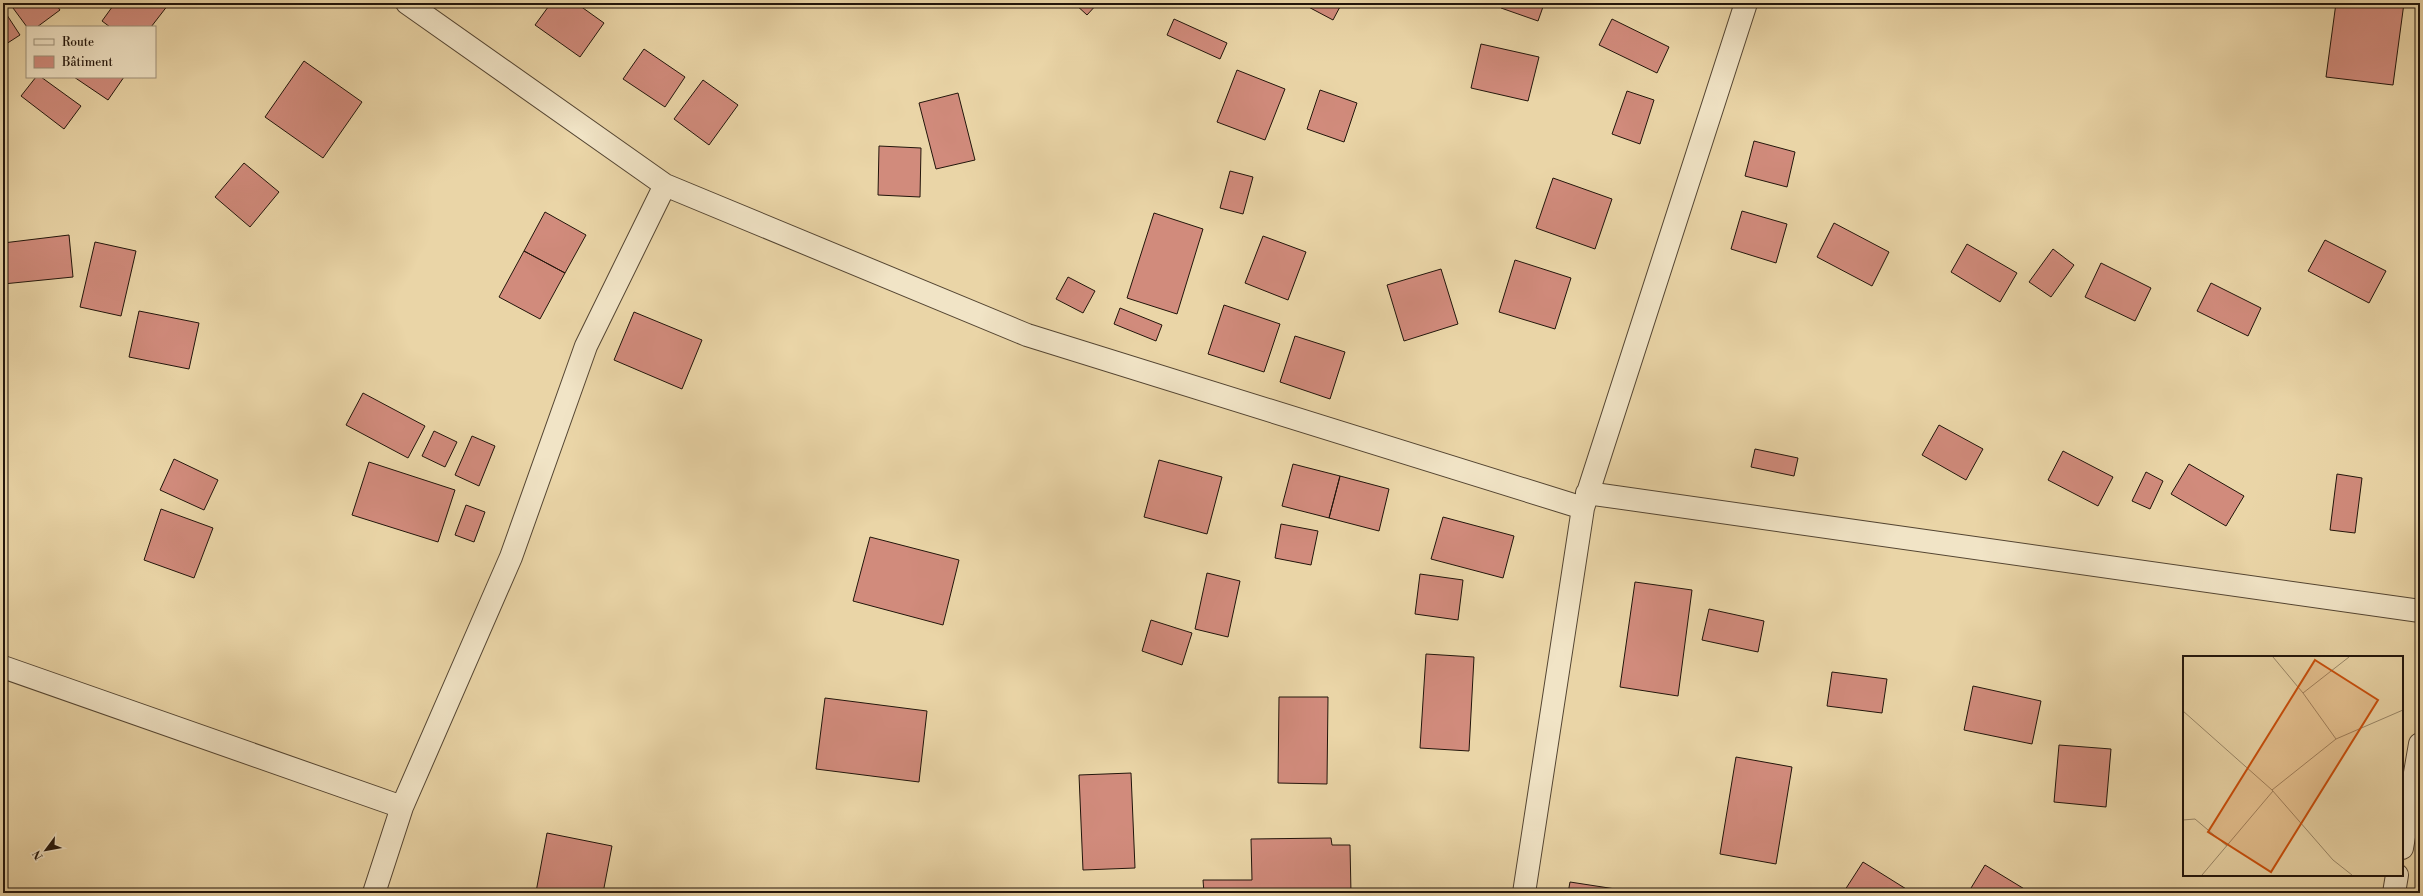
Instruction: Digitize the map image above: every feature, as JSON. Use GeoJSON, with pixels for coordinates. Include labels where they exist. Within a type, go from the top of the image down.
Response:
{"type":"FeatureCollection","features":[{"type":"Feature","properties":{"kind":"street"},"geometry":{"type":"LineString","coordinates":[[407,3],[665,185],[1027,335],[1585,500],[2420,611]]}},
{"type":"Feature","properties":{"kind":"street"},"geometry":{"type":"LineString","coordinates":[[1524,893],[1585,500],[1746,3]]}},
{"type":"Feature","properties":{"kind":"street"},"geometry":{"type":"LineString","coordinates":[[374,893],[402,807],[511,557],[586,346],[665,185]]}},
{"type":"Feature","properties":{"kind":"street"},"geometry":{"type":"LineString","coordinates":[[3,667],[402,807]]}},
{"type":"Feature","properties":{"kind":"street"},"geometry":{"type":"LineString","coordinates":[[2403,842],[2420,744]]}},
{"type":"Feature","properties":{"kind":"street"},"geometry":{"type":"LineString","coordinates":[[2394,893],[2397,876]]}},
{"type":"Feature","properties":{"kind":"building"},"geometry":{"type":"Polygon","coordinates":[[[20,3],[55,3],[60,10],[38,26],[26,26],[13,8],[20,3]]]}},
{"type":"Feature","properties":{"kind":"building"},"geometry":{"type":"Polygon","coordinates":[[[115,3],[165,3],[168,5],[152,26],[109,26],[102,21],[115,3]]]}},
{"type":"Feature","properties":{"kind":"building"},"geometry":{"type":"Polygon","coordinates":[[[551,3],[576,3],[604,23],[580,57],[535,25],[551,3]]]}},
{"type":"Feature","properties":{"kind":"building"},"geometry":{"type":"Polygon","coordinates":[[[1074,3],[1098,3],[1087,15],[1074,3]]]}},
{"type":"Feature","properties":{"kind":"building"},"geometry":{"type":"Polygon","coordinates":[[[1301,3],[1342,3],[1333,20],[1301,3]]]}},
{"type":"Feature","properties":{"kind":"building"},"geometry":{"type":"Polygon","coordinates":[[[1502,3],[1544,4],[1538,21],[1501,8],[1502,3]]]}},
{"type":"Feature","properties":{"kind":"building"},"geometry":{"type":"Polygon","coordinates":[[[2336,3],[2404,3],[2393,85],[2326,77],[2336,3]]]}},
{"type":"Feature","properties":{"kind":"building"},"geometry":{"type":"Polygon","coordinates":[[[3,9],[20,35],[3,46],[3,9]]]}},
{"type":"Feature","properties":{"kind":"building"},"geometry":{"type":"Polygon","coordinates":[[[1174,19],[1227,43],[1220,59],[1167,35],[1174,19]]]}},
{"type":"Feature","properties":{"kind":"building"},"geometry":{"type":"Polygon","coordinates":[[[1612,19],[1669,47],[1657,73],[1599,45],[1612,19]]]}},
{"type":"Feature","properties":{"kind":"building"},"geometry":{"type":"Polygon","coordinates":[[[1481,44],[1539,57],[1528,101],[1471,88],[1481,44]]]}},
{"type":"Feature","properties":{"kind":"building"},"geometry":{"type":"Polygon","coordinates":[[[644,49],[685,77],[665,107],[623,79],[644,49]]]}},
{"type":"Feature","properties":{"kind":"building"},"geometry":{"type":"Polygon","coordinates":[[[304,61],[362,102],[323,158],[265,117],[304,61]]]}},
{"type":"Feature","properties":{"kind":"building"},"geometry":{"type":"Polygon","coordinates":[[[1237,70],[1285,89],[1265,140],[1217,122],[1237,70]]]}},
{"type":"Feature","properties":{"kind":"building"},"geometry":{"type":"Polygon","coordinates":[[[35,78],[42,78],[81,106],[64,129],[21,96],[35,78]]]}},
{"type":"Feature","properties":{"kind":"building"},"geometry":{"type":"Polygon","coordinates":[[[75,78],[123,78],[108,100],[75,78]]]}},
{"type":"Feature","properties":{"kind":"building"},"geometry":{"type":"Polygon","coordinates":[[[703,80],[738,105],[709,145],[674,119],[703,80]]]}},
{"type":"Feature","properties":{"kind":"building"},"geometry":{"type":"Polygon","coordinates":[[[1320,90],[1357,103],[1344,142],[1307,129],[1320,90]]]}},
{"type":"Feature","properties":{"kind":"building"},"geometry":{"type":"Polygon","coordinates":[[[1627,91],[1654,100],[1640,144],[1612,134],[1627,91]]]}},
{"type":"Feature","properties":{"kind":"building"},"geometry":{"type":"Polygon","coordinates":[[[958,93],[975,160],[936,169],[919,103],[958,93]]]}},
{"type":"Feature","properties":{"kind":"building"},"geometry":{"type":"Polygon","coordinates":[[[1754,141],[1795,152],[1787,187],[1745,176],[1754,141]]]}},
{"type":"Feature","properties":{"kind":"building"},"geometry":{"type":"Polygon","coordinates":[[[879,146],[921,148],[920,197],[878,195],[879,146]]]}},
{"type":"Feature","properties":{"kind":"building"},"geometry":{"type":"Polygon","coordinates":[[[244,163],[279,192],[250,227],[215,197],[244,163]]]}},
{"type":"Feature","properties":{"kind":"building"},"geometry":{"type":"Polygon","coordinates":[[[1230,171],[1253,177],[1243,214],[1220,208],[1230,171]]]}},
{"type":"Feature","properties":{"kind":"building"},"geometry":{"type":"Polygon","coordinates":[[[1553,178],[1612,199],[1595,249],[1536,228],[1553,178]]]}},
{"type":"Feature","properties":{"kind":"building"},"geometry":{"type":"Polygon","coordinates":[[[1742,211],[1787,224],[1776,263],[1731,249],[1742,211]]]}},
{"type":"Feature","properties":{"kind":"building"},"geometry":{"type":"Polygon","coordinates":[[[545,212],[586,235],[565,273],[524,251],[545,212]]]}},
{"type":"Feature","properties":{"kind":"building"},"geometry":{"type":"Polygon","coordinates":[[[1154,213],[1203,229],[1177,314],[1127,298],[1154,213]]]}},
{"type":"Feature","properties":{"kind":"building"},"geometry":{"type":"Polygon","coordinates":[[[1834,223],[1889,252],[1872,286],[1817,257],[1834,223]]]}},
{"type":"Feature","properties":{"kind":"building"},"geometry":{"type":"Polygon","coordinates":[[[69,235],[73,277],[3,284],[3,243],[69,235]]]}},
{"type":"Feature","properties":{"kind":"building"},"geometry":{"type":"Polygon","coordinates":[[[1263,236],[1306,252],[1288,300],[1245,283],[1263,236]]]}},
{"type":"Feature","properties":{"kind":"building"},"geometry":{"type":"Polygon","coordinates":[[[2325,240],[2386,271],[2369,303],[2308,271],[2325,240]]]}},
{"type":"Feature","properties":{"kind":"building"},"geometry":{"type":"Polygon","coordinates":[[[95,242],[136,251],[121,316],[80,307],[95,242]]]}},
{"type":"Feature","properties":{"kind":"building"},"geometry":{"type":"Polygon","coordinates":[[[1967,244],[2017,273],[2000,302],[1951,272],[1967,244]]]}},
{"type":"Feature","properties":{"kind":"building"},"geometry":{"type":"Polygon","coordinates":[[[2053,249],[2074,265],[2051,297],[2029,282],[2053,249]]]}},
{"type":"Feature","properties":{"kind":"building"},"geometry":{"type":"Polygon","coordinates":[[[524,251],[565,273],[540,319],[499,297],[524,251]]]}},
{"type":"Feature","properties":{"kind":"building"},"geometry":{"type":"Polygon","coordinates":[[[1515,260],[1571,278],[1555,329],[1499,312],[1515,260]]]}},
{"type":"Feature","properties":{"kind":"building"},"geometry":{"type":"Polygon","coordinates":[[[2101,263],[2151,288],[2135,321],[2085,297],[2101,263]]]}},
{"type":"Feature","properties":{"kind":"building"},"geometry":{"type":"Polygon","coordinates":[[[1441,269],[1458,324],[1404,341],[1387,285],[1441,269]]]}},
{"type":"Feature","properties":{"kind":"building"},"geometry":{"type":"Polygon","coordinates":[[[1068,277],[1095,291],[1083,313],[1056,299],[1068,277]]]}},
{"type":"Feature","properties":{"kind":"building"},"geometry":{"type":"Polygon","coordinates":[[[2211,283],[2261,308],[2248,336],[2197,311],[2211,283]]]}},
{"type":"Feature","properties":{"kind":"building"},"geometry":{"type":"Polygon","coordinates":[[[1224,305],[1280,324],[1264,372],[1208,354],[1224,305]]]}},
{"type":"Feature","properties":{"kind":"building"},"geometry":{"type":"Polygon","coordinates":[[[1120,308],[1162,325],[1156,341],[1114,324],[1120,308]]]}},
{"type":"Feature","properties":{"kind":"building"},"geometry":{"type":"Polygon","coordinates":[[[139,311],[199,323],[189,369],[129,357],[139,311]]]}},
{"type":"Feature","properties":{"kind":"building"},"geometry":{"type":"Polygon","coordinates":[[[634,312],[702,340],[682,389],[614,360],[634,312]]]}},
{"type":"Feature","properties":{"kind":"building"},"geometry":{"type":"Polygon","coordinates":[[[1295,336],[1345,352],[1330,399],[1280,382],[1295,336]]]}},
{"type":"Feature","properties":{"kind":"building"},"geometry":{"type":"Polygon","coordinates":[[[363,393],[425,426],[408,458],[346,425],[363,393]]]}},
{"type":"Feature","properties":{"kind":"building"},"geometry":{"type":"Polygon","coordinates":[[[1939,425],[1983,449],[1966,480],[1922,455],[1939,425]]]}},
{"type":"Feature","properties":{"kind":"building"},"geometry":{"type":"Polygon","coordinates":[[[434,431],[457,442],[445,467],[422,456],[434,431]]]}},
{"type":"Feature","properties":{"kind":"building"},"geometry":{"type":"Polygon","coordinates":[[[472,436],[495,446],[479,486],[455,475],[472,436]]]}},
{"type":"Feature","properties":{"kind":"building"},"geometry":{"type":"Polygon","coordinates":[[[1755,449],[1798,458],[1794,476],[1751,467],[1755,449]]]}},
{"type":"Feature","properties":{"kind":"building"},"geometry":{"type":"Polygon","coordinates":[[[2063,451],[2113,477],[2098,506],[2048,480],[2063,451]]]}},
{"type":"Feature","properties":{"kind":"building"},"geometry":{"type":"Polygon","coordinates":[[[174,459],[218,480],[204,510],[160,490],[174,459]]]}},
{"type":"Feature","properties":{"kind":"building"},"geometry":{"type":"Polygon","coordinates":[[[1159,460],[1222,477],[1207,534],[1144,517],[1159,460]]]}},
{"type":"Feature","properties":{"kind":"building"},"geometry":{"type":"Polygon","coordinates":[[[369,462],[455,490],[438,542],[352,515],[369,462]]]}},
{"type":"Feature","properties":{"kind":"building"},"geometry":{"type":"Polygon","coordinates":[[[1293,464],[1340,476],[1329,518],[1282,506],[1293,464]]]}},
{"type":"Feature","properties":{"kind":"building"},"geometry":{"type":"Polygon","coordinates":[[[2189,464],[2244,496],[2226,526],[2171,494],[2189,464]]]}},
{"type":"Feature","properties":{"kind":"building"},"geometry":{"type":"Polygon","coordinates":[[[2146,472],[2163,481],[2150,509],[2132,501],[2146,472]]]}},
{"type":"Feature","properties":{"kind":"building"},"geometry":{"type":"Polygon","coordinates":[[[2337,474],[2362,478],[2355,533],[2330,530],[2337,474]]]}},
{"type":"Feature","properties":{"kind":"building"},"geometry":{"type":"Polygon","coordinates":[[[1340,476],[1389,489],[1379,531],[1329,518],[1340,476]]]}},
{"type":"Feature","properties":{"kind":"building"},"geometry":{"type":"Polygon","coordinates":[[[466,505],[485,512],[474,542],[455,535],[466,505]]]}},
{"type":"Feature","properties":{"kind":"building"},"geometry":{"type":"Polygon","coordinates":[[[161,509],[213,528],[194,578],[144,560],[161,509]]]}},
{"type":"Feature","properties":{"kind":"building"},"geometry":{"type":"Polygon","coordinates":[[[1443,517],[1514,536],[1503,578],[1431,559],[1443,517]]]}},
{"type":"Feature","properties":{"kind":"building"},"geometry":{"type":"Polygon","coordinates":[[[1281,524],[1318,531],[1311,565],[1275,558],[1281,524]]]}},
{"type":"Feature","properties":{"kind":"building"},"geometry":{"type":"Polygon","coordinates":[[[870,537],[959,560],[943,625],[853,601],[870,537]]]}},
{"type":"Feature","properties":{"kind":"building"},"geometry":{"type":"Polygon","coordinates":[[[1207,573],[1240,581],[1228,637],[1195,629],[1207,573]]]}},
{"type":"Feature","properties":{"kind":"building"},"geometry":{"type":"Polygon","coordinates":[[[1420,574],[1463,580],[1458,620],[1415,614],[1420,574]]]}},
{"type":"Feature","properties":{"kind":"building"},"geometry":{"type":"Polygon","coordinates":[[[1635,582],[1692,590],[1678,696],[1620,687],[1635,582]]]}},
{"type":"Feature","properties":{"kind":"building"},"geometry":{"type":"Polygon","coordinates":[[[1709,609],[1764,621],[1758,652],[1702,640],[1709,609]]]}},
{"type":"Feature","properties":{"kind":"building"},"geometry":{"type":"Polygon","coordinates":[[[1151,620],[1192,633],[1182,665],[1142,651],[1151,620]]]}},
{"type":"Feature","properties":{"kind":"building"},"geometry":{"type":"Polygon","coordinates":[[[1426,654],[1474,657],[1469,751],[1420,748],[1426,654]]]}},
{"type":"Feature","properties":{"kind":"building"},"geometry":{"type":"Polygon","coordinates":[[[1832,672],[1887,679],[1882,713],[1827,706],[1832,672]]]}},
{"type":"Feature","properties":{"kind":"building"},"geometry":{"type":"Polygon","coordinates":[[[1973,686],[2041,701],[2032,744],[1964,730],[1973,686]]]}},
{"type":"Feature","properties":{"kind":"building"},"geometry":{"type":"Polygon","coordinates":[[[1279,697],[1328,697],[1327,784],[1278,783],[1279,697]]]}},
{"type":"Feature","properties":{"kind":"building"},"geometry":{"type":"Polygon","coordinates":[[[825,698],[927,711],[919,782],[816,769],[825,698]]]}},
{"type":"Feature","properties":{"kind":"building"},"geometry":{"type":"Polygon","coordinates":[[[2059,745],[2111,749],[2106,807],[2054,802],[2059,745]]]}},
{"type":"Feature","properties":{"kind":"building"},"geometry":{"type":"Polygon","coordinates":[[[1736,757],[1792,767],[1776,864],[1720,854],[1736,757]]]}},
{"type":"Feature","properties":{"kind":"building"},"geometry":{"type":"Polygon","coordinates":[[[1131,773],[1135,868],[1083,870],[1079,775],[1131,773]]]}},
{"type":"Feature","properties":{"kind":"building"},"geometry":{"type":"Polygon","coordinates":[[[547,833],[612,846],[603,893],[536,892],[547,833]]]}},
{"type":"Feature","properties":{"kind":"building"},"geometry":{"type":"Polygon","coordinates":[[[1331,838],[1332,845],[1350,845],[1351,893],[1204,893],[1203,880],[1252,880],[1251,839],[1331,838]]]}},
{"type":"Feature","properties":{"kind":"building"},"geometry":{"type":"Polygon","coordinates":[[[1863,862],[1911,892],[1843,893],[1863,862]]]}},
{"type":"Feature","properties":{"kind":"building"},"geometry":{"type":"Polygon","coordinates":[[[1985,865],[2026,890],[2024,893],[1968,893],[1985,865]]]}},
{"type":"Feature","properties":{"kind":"building"},"geometry":{"type":"Polygon","coordinates":[[[1570,882],[1635,892],[1635,893],[1568,893],[1570,882]]]}}]}
